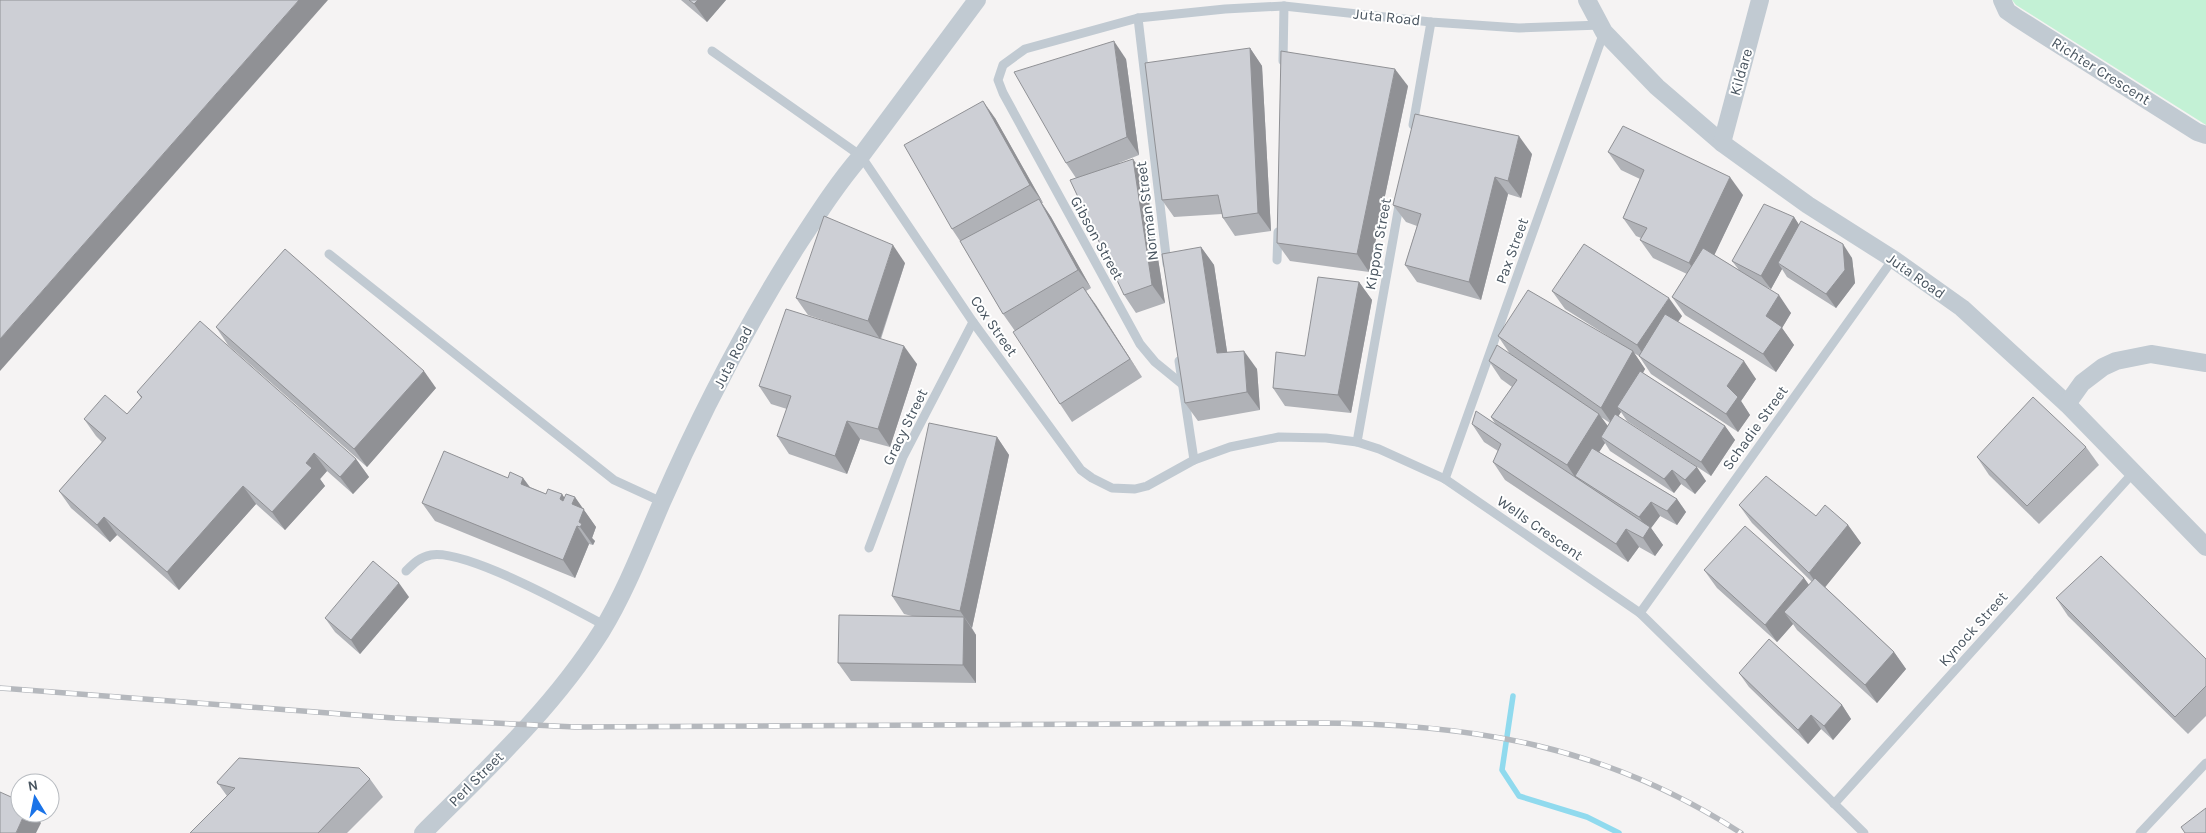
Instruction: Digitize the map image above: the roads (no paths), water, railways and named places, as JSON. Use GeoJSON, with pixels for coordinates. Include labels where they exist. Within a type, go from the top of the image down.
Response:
{"type":"FeatureCollection","features":[{"type":"Feature","properties":{"kind":"street"},"geometry":{"type":"LineString","coordinates":[[1587,0],[1603,28]]}},
{"type":"Feature","properties":{"kind":"street","name":"Kildare"},"geometry":{"type":"LineString","coordinates":[[1722,143],[1760,0]]}},
{"type":"Feature","properties":{"kind":"street","name":"Richter Crescent"},"geometry":{"type":"LineString","coordinates":[[2002,0],[2008,11],[2017,18],[2197,132],[2206,135]]}},
{"type":"Feature","properties":{"kind":"street","name":"Juta Road"},"geometry":{"type":"LineString","coordinates":[[530,726],[571,675],[604,625],[639,558],[662,502],[742,337],[828,197],[861,156],[974,4]]}},
{"type":"Feature","properties":{"kind":"street","name":"Juta Road"},"geometry":{"type":"LineString","coordinates":[[1603,28],[1657,87],[1722,143],[1808,205],[1893,259],[1962,308],[2067,404],[2206,547]]}},
{"type":"Feature","properties":{"kind":"street"},"geometry":{"type":"LineString","coordinates":[[2067,404],[2082,383],[2103,367],[2116,361],[2152,354],[2206,363]]}},
{"type":"Feature","properties":{"kind":"street","name":"Perl Street"},"geometry":{"type":"LineString","coordinates":[[423,833],[530,726]]}},
{"type":"Feature","properties":{"kind":"lane","name":"Juta Road"},"geometry":{"type":"LineString","coordinates":[[1003,94],[998,80],[999,74],[1003,65],[1017,54],[1046,42],[1138,18],[1225,9],[1284,6],[1431,22],[1519,28],[1603,28]]}},
{"type":"Feature","properties":{"kind":"lane"},"geometry":{"type":"LineString","coordinates":[[1282,75],[1284,6]]}},
{"type":"Feature","properties":{"kind":"lane","name":"Norman Street"},"geometry":{"type":"LineString","coordinates":[[1138,18],[1169,275]]}},
{"type":"Feature","properties":{"kind":"lane"},"geometry":{"type":"LineString","coordinates":[[1410,139],[1431,22]]}},
{"type":"Feature","properties":{"kind":"lane","name":"Pax Street"},"geometry":{"type":"LineString","coordinates":[[1446,479],[1603,28]]}},
{"type":"Feature","properties":{"kind":"lane"},"geometry":{"type":"LineString","coordinates":[[712,51],[861,156]]}},
{"type":"Feature","properties":{"kind":"lane","name":"Gibson Street"},"geometry":{"type":"LineString","coordinates":[[1003,94],[1140,344],[1151,358],[1182,384]]}},
{"type":"Feature","properties":{"kind":"lane","name":"Cox Street"},"geometry":{"type":"LineString","coordinates":[[861,156],[973,322],[1081,470],[1101,483],[1124,490]]}},
{"type":"Feature","properties":{"kind":"lane","name":"Kippon Street"},"geometry":{"type":"LineString","coordinates":[[1357,442],[1402,188]]}},
{"type":"Feature","properties":{"kind":"lane"},"geometry":{"type":"LineString","coordinates":[[1277,260],[1278,221]]}},
{"type":"Feature","properties":{"kind":"lane"},"geometry":{"type":"LineString","coordinates":[[329,254],[614,480],[662,502]]}},
{"type":"Feature","properties":{"kind":"lane","name":"Schadie Street"},"geometry":{"type":"LineString","coordinates":[[1640,613],[1893,259]]}},
{"type":"Feature","properties":{"kind":"lane","name":"Gracy Street"},"geometry":{"type":"LineString","coordinates":[[869,548],[903,458],[973,322]]}},
{"type":"Feature","properties":{"kind":"lane"},"geometry":{"type":"LineString","coordinates":[[1178,354],[1194,460]]}},
{"type":"Feature","properties":{"kind":"lane","name":"Wells Crescent"},"geometry":{"type":"LineString","coordinates":[[1124,490],[1147,486],[1194,460],[1230,447],[1279,437],[1326,438],[1357,442],[1379,449],[1446,479],[1640,613],[1864,833]]}},
{"type":"Feature","properties":{"kind":"lane","name":"Kynock Street"},"geometry":{"type":"LineString","coordinates":[[1834,804],[2133,473]]}},
{"type":"Feature","properties":{"kind":"lane"},"geometry":{"type":"LineString","coordinates":[[406,571],[418,560],[432,555],[461,558],[552,596],[604,625]]}},
{"type":"Feature","properties":{"kind":"lane"},"geometry":{"type":"LineString","coordinates":[[2140,833],[2206,763]]}},
{"type":"Feature","properties":{"kind":"waterway"},"geometry":{"type":"LineString","coordinates":[[1513,696],[1502,770],[1519,796],[1587,817],[1619,833]]}},
{"type":"Feature","properties":{"kind":"railway"},"geometry":{"type":"LineString","coordinates":[[0,688],[394,718],[575,727],[1311,723],[1370,724],[1426,728],[1481,735],[1535,745],[1587,760],[1639,779],[1690,803],[1741,833]]}}]}
